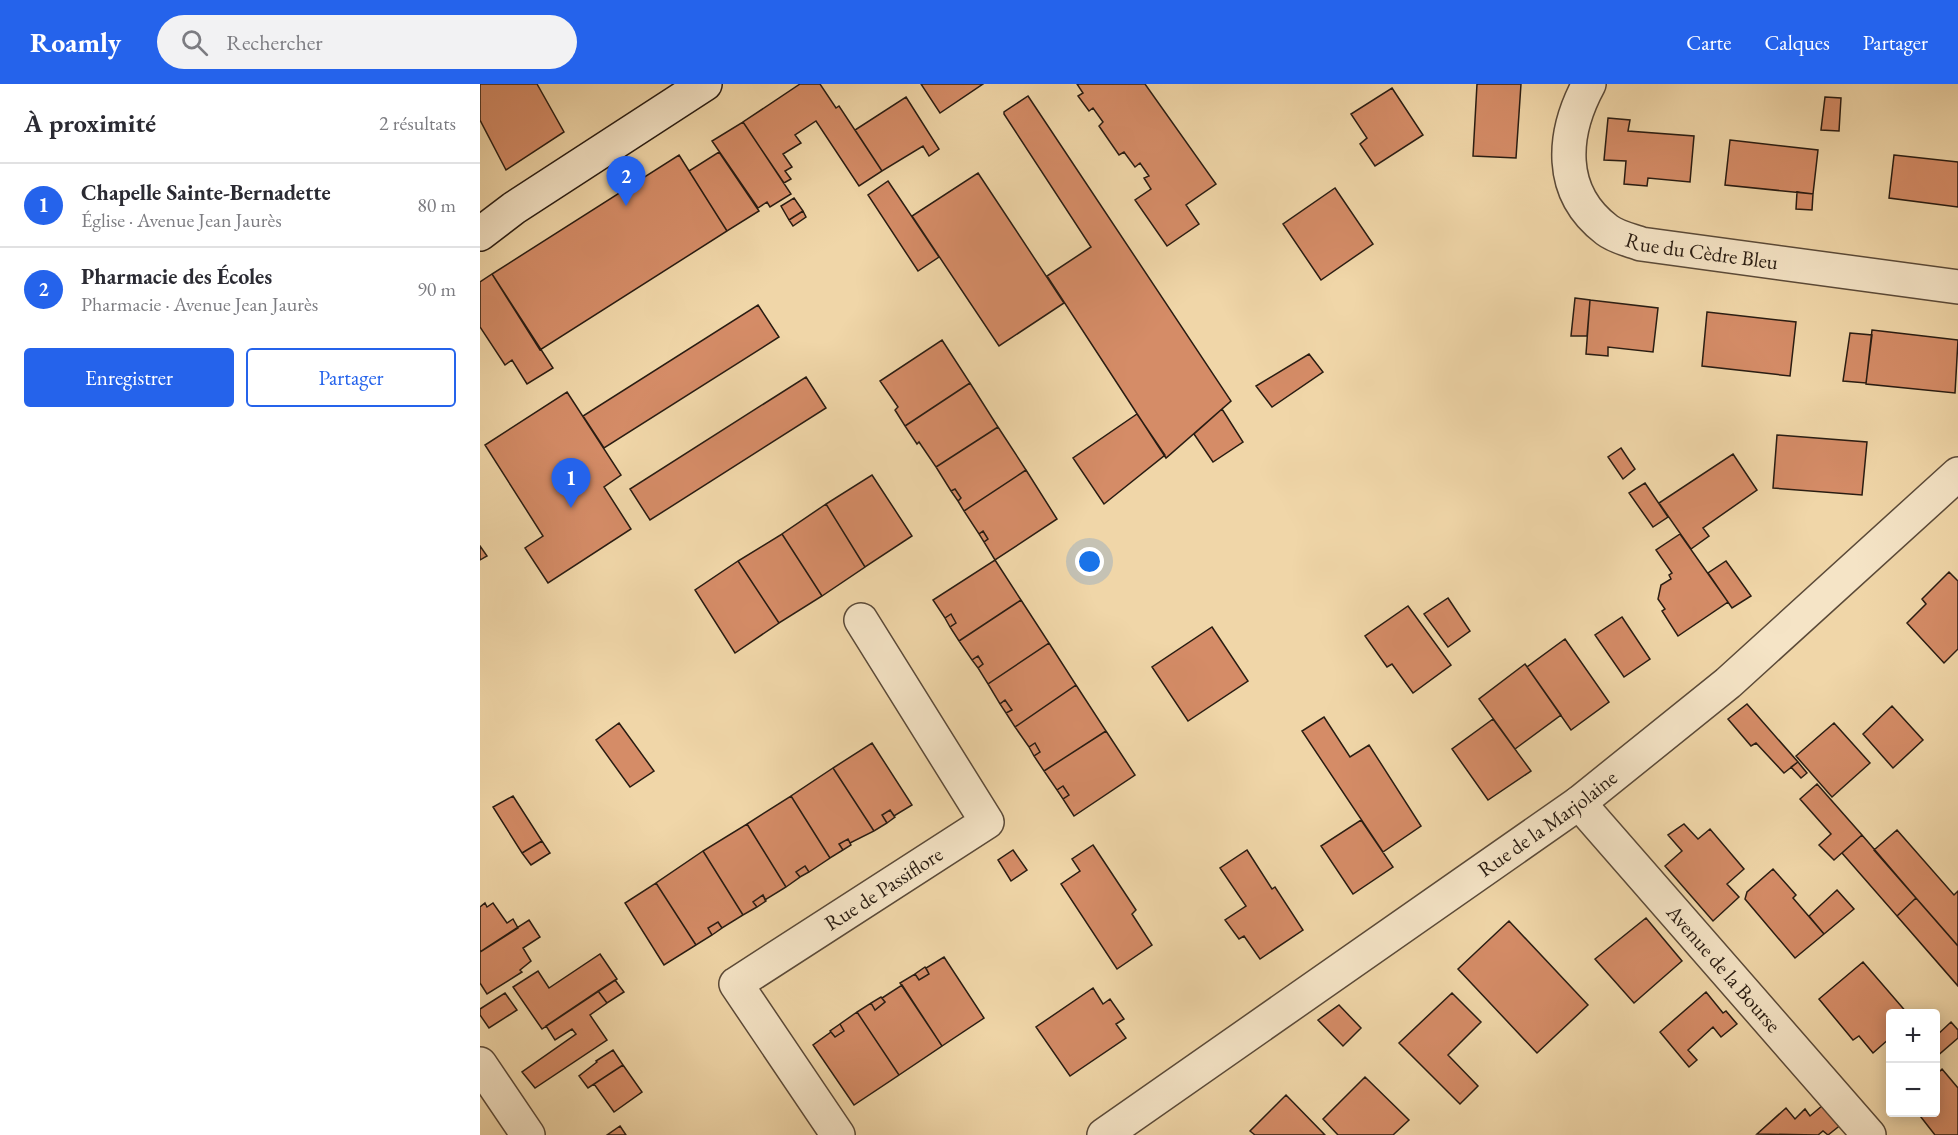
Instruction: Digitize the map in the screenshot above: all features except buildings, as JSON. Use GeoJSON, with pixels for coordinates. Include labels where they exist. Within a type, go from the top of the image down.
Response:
{"type":"FeatureCollection","features":[{"type":"Feature","properties":{"kind":"street"},"geometry":{"type":"LineString","coordinates":[[480,234],[514,208],[705,84]]}},
{"type":"Feature","properties":{"kind":"street","name":"Rue du Cèdre Bleu"},"geometry":{"type":"LineString","coordinates":[[1589,84],[1573,120],[1567,156],[1572,183],[1583,206],[1608,231],[1641,244],[1958,287]]}},
{"type":"Feature","properties":{"kind":"street","name":"Rue de la Marjolaine"},"geometry":{"type":"LineString","coordinates":[[1104,1135],[1579,803],[1728,683],[1958,474]]}},
{"type":"Feature","properties":{"kind":"street","name":"Rue de Passiflore"},"geometry":{"type":"LineString","coordinates":[[838,1135],[736,984],[987,822],[861,620]]}},
{"type":"Feature","properties":{"kind":"street","name":"Avenue de la Bourse"},"geometry":{"type":"LineString","coordinates":[[1579,803],[1869,1135]]}},
{"type":"Feature","properties":{"kind":"street"},"geometry":{"type":"LineString","coordinates":[[480,1064],[528,1135]]}},
{"type":"Feature","properties":{"kind":"place","name":"Pharmacie des Écoles"},"geometry":{"type":"Point","coordinates":[626,206]}},
{"type":"Feature","properties":{"kind":"place","name":"Chapelle Sainte-Bernadette"},"geometry":{"type":"Point","coordinates":[571,508]}}]}
